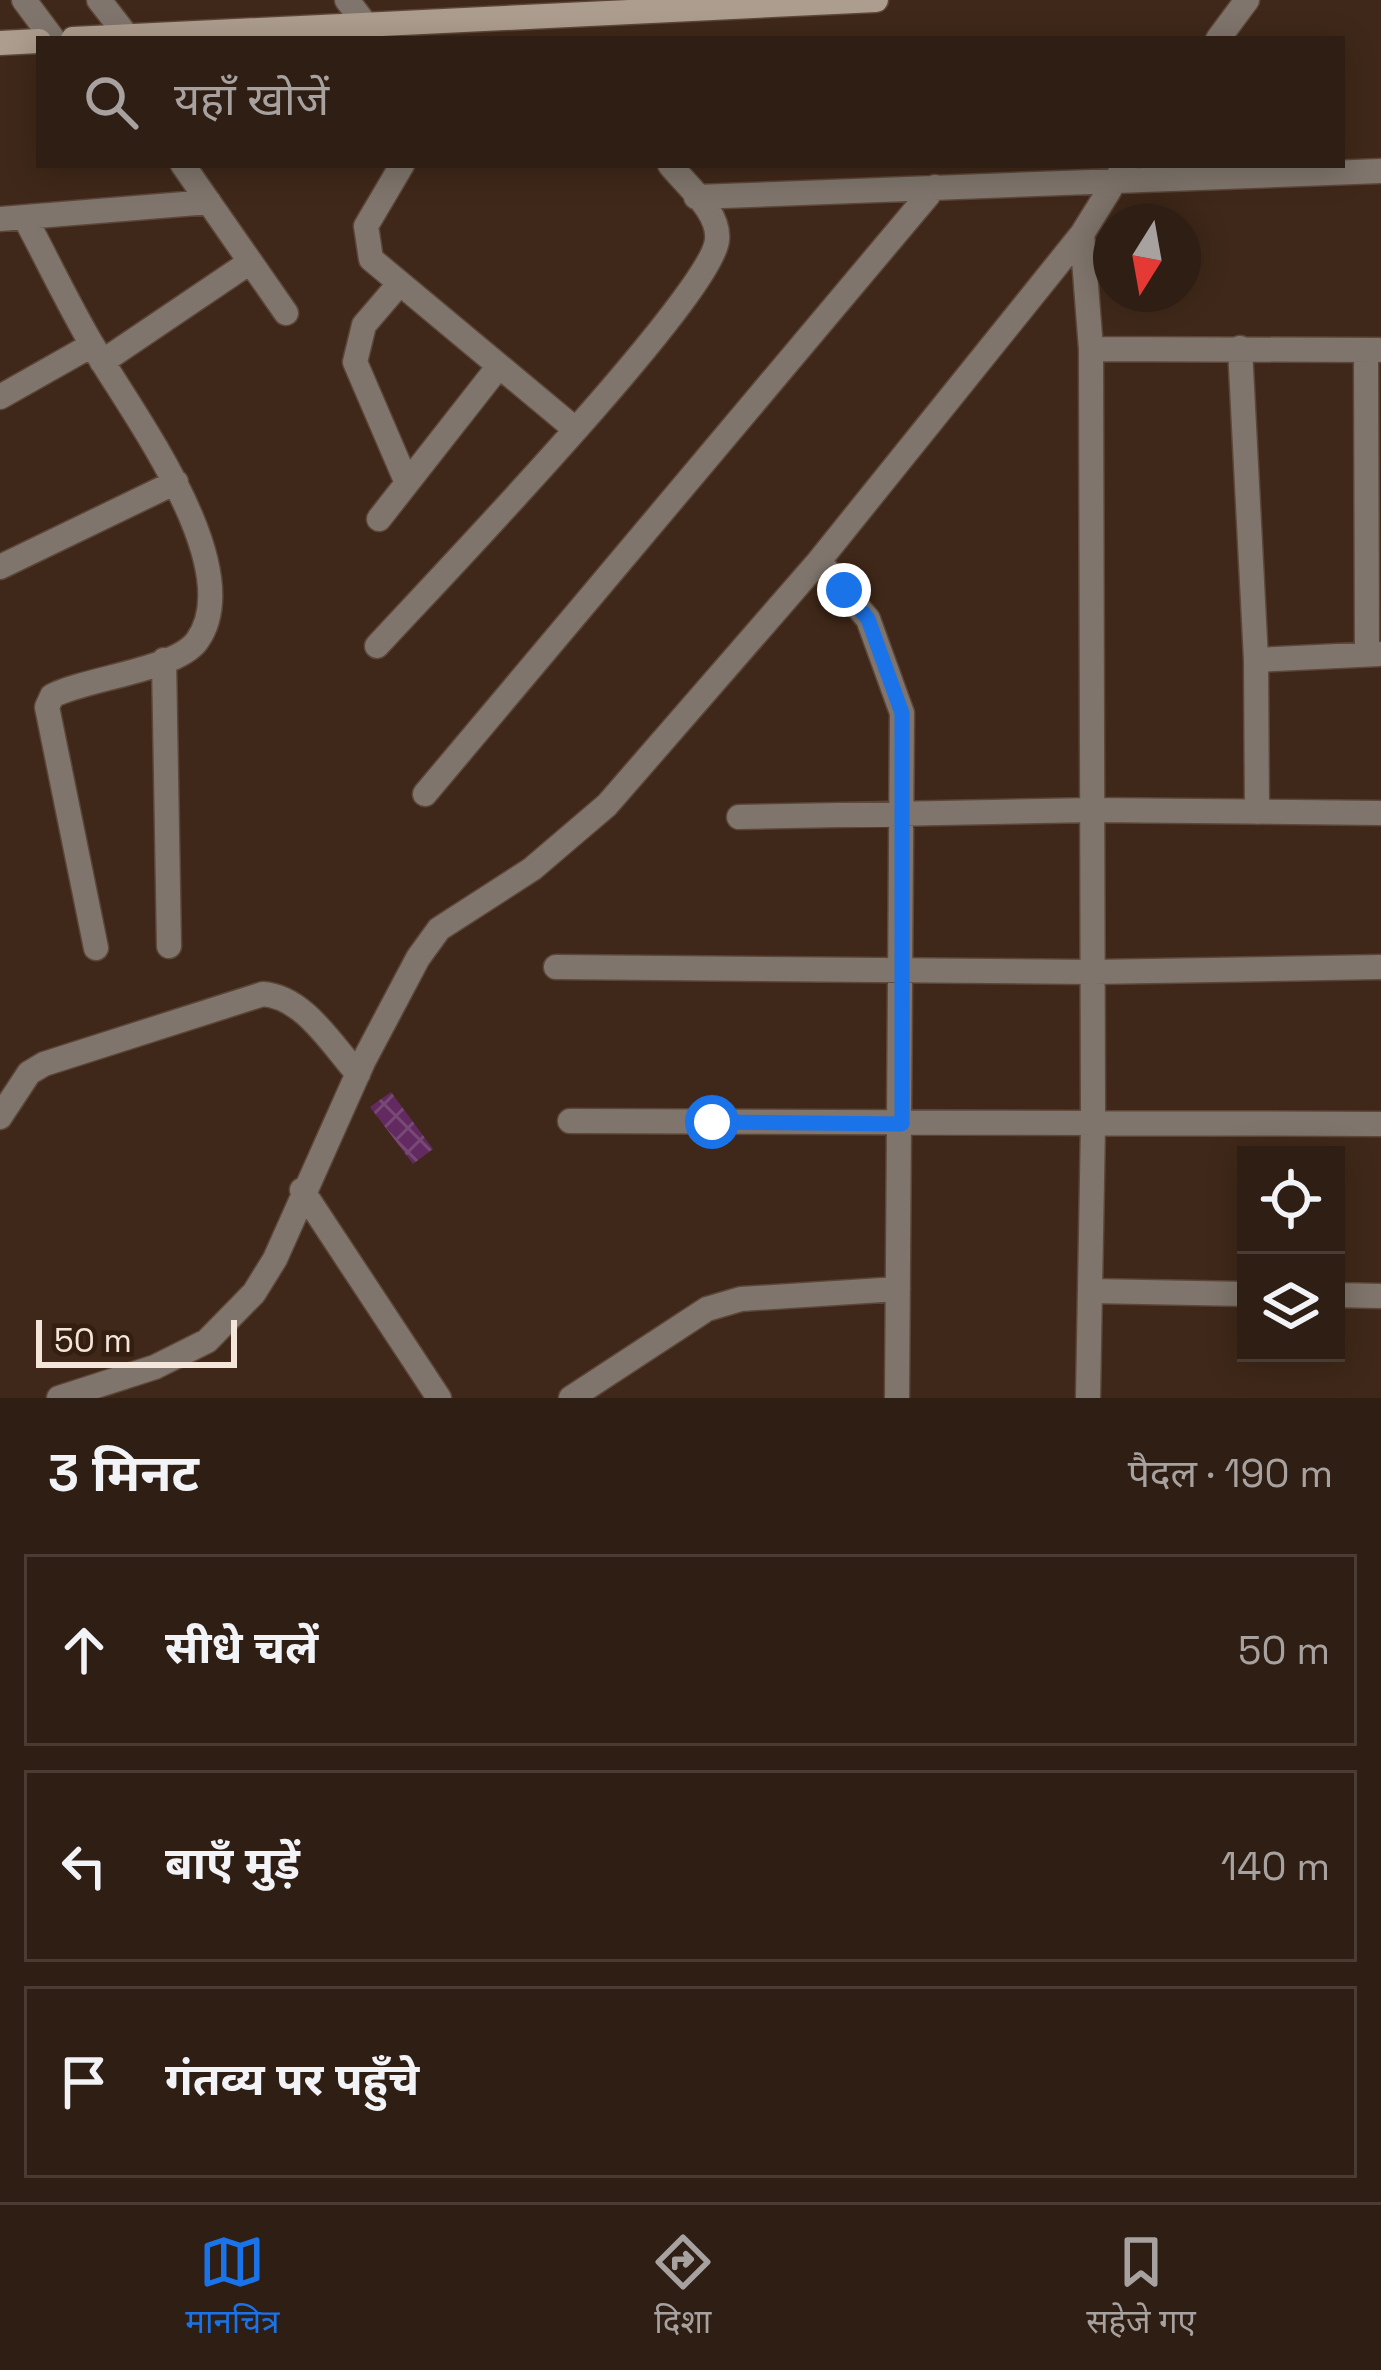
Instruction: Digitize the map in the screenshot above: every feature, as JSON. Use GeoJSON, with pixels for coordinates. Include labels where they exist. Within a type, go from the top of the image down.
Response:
{"type":"FeatureCollection","features":[{"type":"Feature","properties":{"kind":"street"},"geometry":{"type":"LineString","coordinates":[[24,0],[50,36]]}},
{"type":"Feature","properties":{"kind":"street"},"geometry":{"type":"LineString","coordinates":[[99,0],[127,36],[366,25],[542,28],[820,1],[876,0]]}},
{"type":"Feature","properties":{"kind":"street"},"geometry":{"type":"LineString","coordinates":[[347,0],[366,25]]}},
{"type":"Feature","properties":{"kind":"street"},"geometry":{"type":"LineString","coordinates":[[1220,36],[1246,0]]}},
{"type":"Feature","properties":{"kind":"street"},"geometry":{"type":"LineString","coordinates":[[0,43],[36,41]]}},
{"type":"Feature","properties":{"kind":"street"},"geometry":{"type":"LineString","coordinates":[[186,168],[286,313]]}},
{"type":"Feature","properties":{"kind":"street"},"geometry":{"type":"LineString","coordinates":[[400,168],[366,226],[365,244],[371,259],[575,430]]}},
{"type":"Feature","properties":{"kind":"street"},"geometry":{"type":"LineString","coordinates":[[377,646],[575,430],[708,267],[718,232],[672,168]]}},
{"type":"Feature","properties":{"kind":"street"},"geometry":{"type":"LineString","coordinates":[[696,197],[934,187],[1119,172],[1381,171]]}},
{"type":"Feature","properties":{"kind":"street"},"geometry":{"type":"LineString","coordinates":[[58,1398],[154,1367],[207,1341],[254,1293],[275,1258],[358,1074],[418,958],[440,929],[532,869],[607,806],[819,561],[1082,234],[1119,172]]}},
{"type":"Feature","properties":{"kind":"street"},"geometry":{"type":"LineString","coordinates":[[425,794],[934,187]]}},
{"type":"Feature","properties":{"kind":"street"},"geometry":{"type":"LineString","coordinates":[[96,948],[47,707],[52,696],[68,688],[164,660],[197,641],[207,599],[198,530],[176,482],[12,219],[209,202]]}},
{"type":"Feature","properties":{"kind":"street"},"geometry":{"type":"LineString","coordinates":[[1082,234],[1091,349],[1093,1125],[1088,1398]]}},
{"type":"Feature","properties":{"kind":"street"},"geometry":{"type":"LineString","coordinates":[[0,396],[97,354],[250,262]]}},
{"type":"Feature","properties":{"kind":"street"},"geometry":{"type":"LineString","coordinates":[[400,284],[364,325],[355,362],[407,483]]}},
{"type":"Feature","properties":{"kind":"street"},"geometry":{"type":"LineString","coordinates":[[1240,348],[1256,660],[1257,812]]}},
{"type":"Feature","properties":{"kind":"street"},"geometry":{"type":"LineString","coordinates":[[1091,349],[1374,350],[1374,654],[1256,660]]}},
{"type":"Feature","properties":{"kind":"street"},"geometry":{"type":"LineString","coordinates":[[379,519],[499,366]]}},
{"type":"Feature","properties":{"kind":"street"},"geometry":{"type":"LineString","coordinates":[[0,567],[176,482]]}},
{"type":"Feature","properties":{"kind":"street"},"geometry":{"type":"LineString","coordinates":[[819,561],[868,619],[891,670],[902,713],[897,1398]]}},
{"type":"Feature","properties":{"kind":"street"},"geometry":{"type":"LineString","coordinates":[[164,660],[169,946]]}},
{"type":"Feature","properties":{"kind":"street"},"geometry":{"type":"LineString","coordinates":[[739,817],[1092,810],[1381,813]]}},
{"type":"Feature","properties":{"kind":"street"},"geometry":{"type":"LineString","coordinates":[[556,968],[1092,972],[1381,967]]}},
{"type":"Feature","properties":{"kind":"street"},"geometry":{"type":"LineString","coordinates":[[0,1117],[29,1073],[44,1064],[263,994],[280,995],[297,1006],[358,1074]]}},
{"type":"Feature","properties":{"kind":"street"},"geometry":{"type":"LineString","coordinates":[[570,1121],[1381,1124]]}},
{"type":"Feature","properties":{"kind":"street"},"geometry":{"type":"LineString","coordinates":[[302,1190],[439,1398]]}},
{"type":"Feature","properties":{"kind":"street"},"geometry":{"type":"LineString","coordinates":[[571,1398],[706,1309],[741,1299],[898,1289]]}},
{"type":"Feature","properties":{"kind":"street"},"geometry":{"type":"LineString","coordinates":[[1091,1291],[1237,1294]]}},
{"type":"Feature","properties":{"kind":"street"},"geometry":{"type":"LineString","coordinates":[[1345,1295],[1381,1296]]}},
{"type":"Feature","properties":{"kind":"building"},"geometry":{"type":"Polygon","coordinates":[[[391,1092],[433,1149],[413,1164],[370,1107],[391,1092]]]}},
{"type":"Feature","properties":{"kind":"route"},"geometry":{"type":"LineString","coordinates":[[712,1122],[902,1124],[902,713],[891,670],[868,619],[844,590]]}}]}
